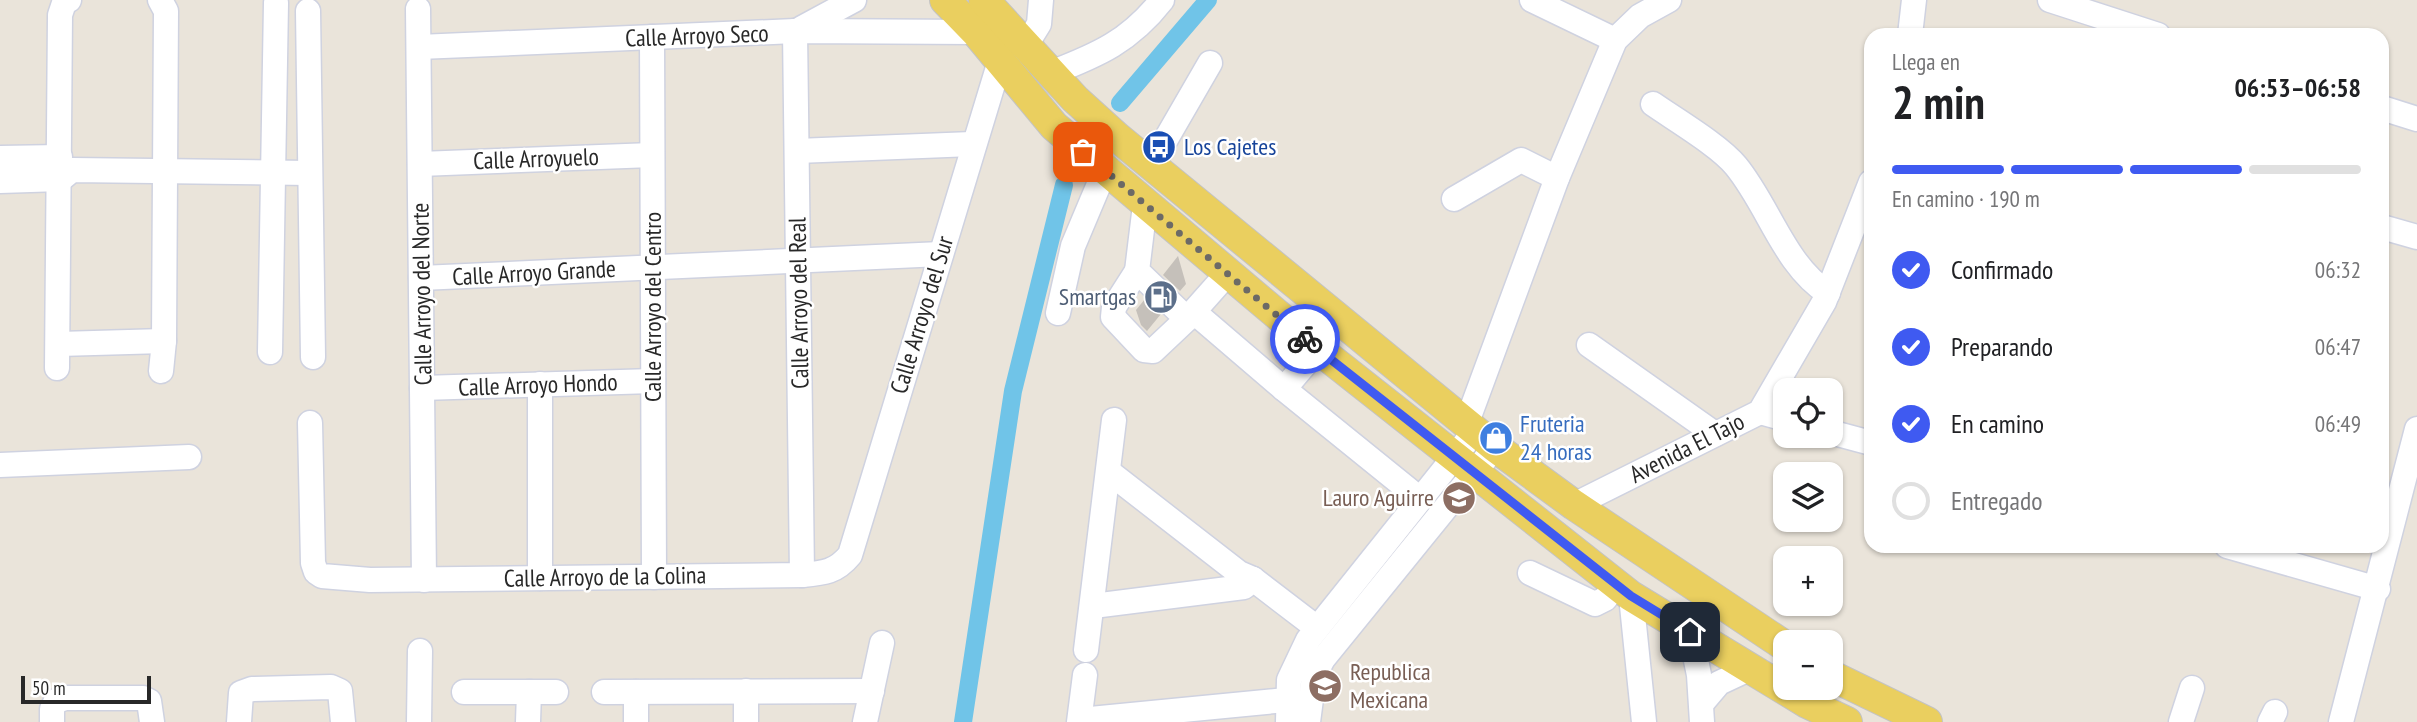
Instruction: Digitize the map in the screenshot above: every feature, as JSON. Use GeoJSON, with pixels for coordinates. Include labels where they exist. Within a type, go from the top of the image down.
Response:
{"type":"FeatureCollection","features":[{"type":"Feature","properties":{"kind":"main road"},"geometry":{"type":"LineString","coordinates":[[945,0],[976,32],[1054,126],[1318,349],[1623,590],[1751,668],[1847,722]]}},
{"type":"Feature","properties":{"kind":"main road"},"geometry":{"type":"LineString","coordinates":[[984,0],[1075,99],[1151,165],[1479,433],[1574,505],[1773,638]]}},
{"type":"Feature","properties":{"kind":"main road"},"geometry":{"type":"LineString","coordinates":[[1843,681],[1927,722]]}},
{"type":"Feature","properties":{"kind":"street"},"geometry":{"type":"LineString","coordinates":[[69,0],[64,3],[60,15],[64,168],[58,356],[164,341]]}},
{"type":"Feature","properties":{"kind":"street"},"geometry":{"type":"LineString","coordinates":[[160,0],[166,11],[164,341],[161,371]]}},
{"type":"Feature","properties":{"kind":"street"},"geometry":{"type":"LineString","coordinates":[[795,32],[854,0]]}},
{"type":"Feature","properties":{"kind":"street"},"geometry":{"type":"LineString","coordinates":[[1026,45],[1039,24],[1041,0]]}},
{"type":"Feature","properties":{"kind":"street"},"geometry":{"type":"LineString","coordinates":[[1052,73],[1104,53],[1148,18],[1162,0]]}},
{"type":"Feature","properties":{"kind":"street"},"geometry":{"type":"LineString","coordinates":[[1532,0],[1615,40]]}},
{"type":"Feature","properties":{"kind":"street"},"geometry":{"type":"LineString","coordinates":[[1308,722],[1314,676],[1323,659],[1464,464],[1479,433],[1557,178],[1615,40],[1640,16],[1669,0]]}},
{"type":"Feature","properties":{"kind":"street"},"geometry":{"type":"LineString","coordinates":[[1911,28],[1914,0]]}},
{"type":"Feature","properties":{"kind":"street"},"geometry":{"type":"LineString","coordinates":[[2050,0],[2136,28]]}},
{"type":"Feature","properties":{"kind":"street"},"geometry":{"type":"LineString","coordinates":[[275,2],[291,13],[314,6],[309,173],[313,357]]}},
{"type":"Feature","properties":{"kind":"street"},"geometry":{"type":"LineString","coordinates":[[270,352],[275,2]]}},
{"type":"Feature","properties":{"kind":"street","name":"Calle Arroyo del Norte"},"geometry":{"type":"LineString","coordinates":[[418,9],[424,580]]}},
{"type":"Feature","properties":{"kind":"street","name":"Calle Arroyo Seco"},"geometry":{"type":"LineString","coordinates":[[419,47],[795,32],[976,32]]}},
{"type":"Feature","properties":{"kind":"street","name":"Calle Arroyo del Real"},"geometry":{"type":"LineString","coordinates":[[795,32],[802,575]]}},
{"type":"Feature","properties":{"kind":"street","name":"Calle Arroyo del Centro"},"geometry":{"type":"LineString","coordinates":[[652,37],[654,577]]}},
{"type":"Feature","properties":{"kind":"street","name":"Calle Arroyo del Sur"},"geometry":{"type":"LineString","coordinates":[[839,568],[850,555],[972,144],[1000,61]]}},
{"type":"Feature","properties":{"kind":"street"},"geometry":{"type":"LineString","coordinates":[[1151,165],[1210,63]]}},
{"type":"Feature","properties":{"kind":"street"},"geometry":{"type":"LineString","coordinates":[[1653,104],[1734,162],[1751,185],[1794,260],[1810,281],[1828,293]]}},
{"type":"Feature","properties":{"kind":"street"},"geometry":{"type":"LineString","coordinates":[[2389,110],[2417,119]]}},
{"type":"Feature","properties":{"kind":"street"},"geometry":{"type":"LineString","coordinates":[[797,151],[972,144]]}},
{"type":"Feature","properties":{"kind":"street","name":"Calle Arroyuelo"},"geometry":{"type":"LineString","coordinates":[[420,164],[652,155]]}},
{"type":"Feature","properties":{"kind":"street"},"geometry":{"type":"LineString","coordinates":[[0,158],[64,168],[309,173]]}},
{"type":"Feature","properties":{"kind":"street"},"geometry":{"type":"LineString","coordinates":[[1454,199],[1521,160],[1557,178]]}},
{"type":"Feature","properties":{"kind":"street"},"geometry":{"type":"LineString","coordinates":[[0,181],[64,168]]}},
{"type":"Feature","properties":{"kind":"street"},"geometry":{"type":"LineString","coordinates":[[1058,313],[1073,246],[1105,170]]}},
{"type":"Feature","properties":{"kind":"street"},"geometry":{"type":"LineString","coordinates":[[1146,205],[1138,271],[1114,307],[1113,317],[1144,349],[1153,351],[1191,315],[1227,274]]}},
{"type":"Feature","properties":{"kind":"street","name":"Avenida El Tajo"},"geometry":{"type":"LineString","coordinates":[[1574,505],[1760,412],[1864,224]]}},
{"type":"Feature","properties":{"kind":"street"},"geometry":{"type":"LineString","coordinates":[[2389,229],[2417,237]]}},
{"type":"Feature","properties":{"kind":"street","name":"Calle Arroyo Grande"},"geometry":{"type":"LineString","coordinates":[[421,278],[941,254]]}},
{"type":"Feature","properties":{"kind":"street"},"geometry":{"type":"LineString","coordinates":[[1138,271],[1420,499]]}},
{"type":"Feature","properties":{"kind":"street"},"geometry":{"type":"LineString","coordinates":[[1590,345],[1716,434]]}},
{"type":"Feature","properties":{"kind":"street"},"geometry":{"type":"LineString","coordinates":[[1284,388],[1318,349]]}},
{"type":"Feature","properties":{"kind":"street","name":"Calle Arroyo Hondo"},"geometry":{"type":"LineString","coordinates":[[422,388],[653,381]]}},
{"type":"Feature","properties":{"kind":"street"},"geometry":{"type":"LineString","coordinates":[[540,384],[540,578]]}},
{"type":"Feature","properties":{"kind":"street"},"geometry":{"type":"LineString","coordinates":[[1760,412],[1773,416]]}},
{"type":"Feature","properties":{"kind":"street"},"geometry":{"type":"LineString","coordinates":[[1086,650],[1114,420]]}},
{"type":"Feature","properties":{"kind":"street","name":"Calle Arroyo de la Colina"},"geometry":{"type":"LineString","coordinates":[[310,423],[313,563],[316,572],[322,576],[370,580],[424,580],[802,575],[826,573],[839,568]]}},
{"type":"Feature","properties":{"kind":"street"},"geometry":{"type":"LineString","coordinates":[[2389,544],[2417,429]]}},
{"type":"Feature","properties":{"kind":"street"},"geometry":{"type":"LineString","coordinates":[[1843,435],[1864,441]]}},
{"type":"Feature","properties":{"kind":"street"},"geometry":{"type":"LineString","coordinates":[[0,465],[189,457]]}},
{"type":"Feature","properties":{"kind":"street"},"geometry":{"type":"LineString","coordinates":[[1085,675],[1080,721],[1178,717],[1238,703],[1287,710],[1294,663],[1312,634],[1420,499],[1464,464]]}},
{"type":"Feature","properties":{"kind":"street"},"geometry":{"type":"LineString","coordinates":[[1109,472],[1312,634]]}},
{"type":"Feature","properties":{"kind":"street"},"geometry":{"type":"LineString","coordinates":[[2252,553],[2378,589]]}},
{"type":"Feature","properties":{"kind":"street"},"geometry":{"type":"LineString","coordinates":[[2341,722],[2387,553]]}},
{"type":"Feature","properties":{"kind":"street"},"geometry":{"type":"LineString","coordinates":[[1530,573],[1595,604],[1623,590],[1644,722]]}},
{"type":"Feature","properties":{"kind":"street"},"geometry":{"type":"LineString","coordinates":[[1093,606],[1245,580]]}},
{"type":"Feature","properties":{"kind":"street"},"geometry":{"type":"LineString","coordinates":[[1690,632],[1702,713]]}},
{"type":"Feature","properties":{"kind":"street"},"geometry":{"type":"LineString","coordinates":[[865,722],[882,643]]}},
{"type":"Feature","properties":{"kind":"street"},"geometry":{"type":"LineString","coordinates":[[419,722],[420,651]]}},
{"type":"Feature","properties":{"kind":"street"},"geometry":{"type":"LineString","coordinates":[[1702,713],[1719,683],[1751,668]]}},
{"type":"Feature","properties":{"kind":"street"},"geometry":{"type":"LineString","coordinates":[[239,722],[240,693],[252,689],[331,687],[340,691],[343,722]]}},
{"type":"Feature","properties":{"kind":"street"},"geometry":{"type":"LineString","coordinates":[[2180,722],[2192,688]]}},
{"type":"Feature","properties":{"kind":"street"},"geometry":{"type":"LineString","coordinates":[[746,691],[746,722]]}},
{"type":"Feature","properties":{"kind":"street"},"geometry":{"type":"LineString","coordinates":[[604,692],[872,691]]}},
{"type":"Feature","properties":{"kind":"street"},"geometry":{"type":"LineString","coordinates":[[464,692],[556,692]]}},
{"type":"Feature","properties":{"kind":"street"},"geometry":{"type":"LineString","coordinates":[[528,722],[529,692]]}},
{"type":"Feature","properties":{"kind":"street"},"geometry":{"type":"LineString","coordinates":[[636,692],[636,722]]}},
{"type":"Feature","properties":{"kind":"street"},"geometry":{"type":"LineString","coordinates":[[52,722],[52,709],[56,701],[65,698],[142,698],[149,701],[152,722]]}},
{"type":"Feature","properties":{"kind":"building"},"geometry":{"type":"Polygon","coordinates":[[[1178,256],[1186,284],[1180,291],[1163,275],[1178,256]]]}},
{"type":"Feature","properties":{"kind":"building"},"geometry":{"type":"Polygon","coordinates":[[[1145,299],[1161,314],[1147,331],[1141,325],[1136,310],[1145,299]]]}},
{"type":"Feature","properties":{"kind":"waterway"},"geometry":{"type":"LineString","coordinates":[[1120,103],[1208,0]]}},
{"type":"Feature","properties":{"kind":"waterway"},"geometry":{"type":"LineString","coordinates":[[963,722],[1013,391],[1064,185]]}},
{"type":"Feature","properties":{"kind":"way so far"},"geometry":{"type":"LineString","coordinates":[[1083,152],[1305,339]]}},
{"type":"Feature","properties":{"kind":"place","name":"Los Cajetes"},"geometry":{"type":"Point","coordinates":[1159,147]}},
{"type":"Feature","properties":{"kind":"place","name":"Smartgas"},"geometry":{"type":"Point","coordinates":[1161,297]}},
{"type":"Feature","properties":{"kind":"place","name":"Fruteria 24 horas"},"geometry":{"type":"Point","coordinates":[1496,438]}},
{"type":"Feature","properties":{"kind":"place","name":"Lauro Aguirre"},"geometry":{"type":"Point","coordinates":[1459,498]}},
{"type":"Feature","properties":{"kind":"place","name":"Republica Mexicana"},"geometry":{"type":"Point","coordinates":[1325,686]}},
{"type":"Feature","properties":{"kind":"route"},"geometry":{"type":"LineString","coordinates":[[1305,339],[1631,596],[1690,632]]}}]}
